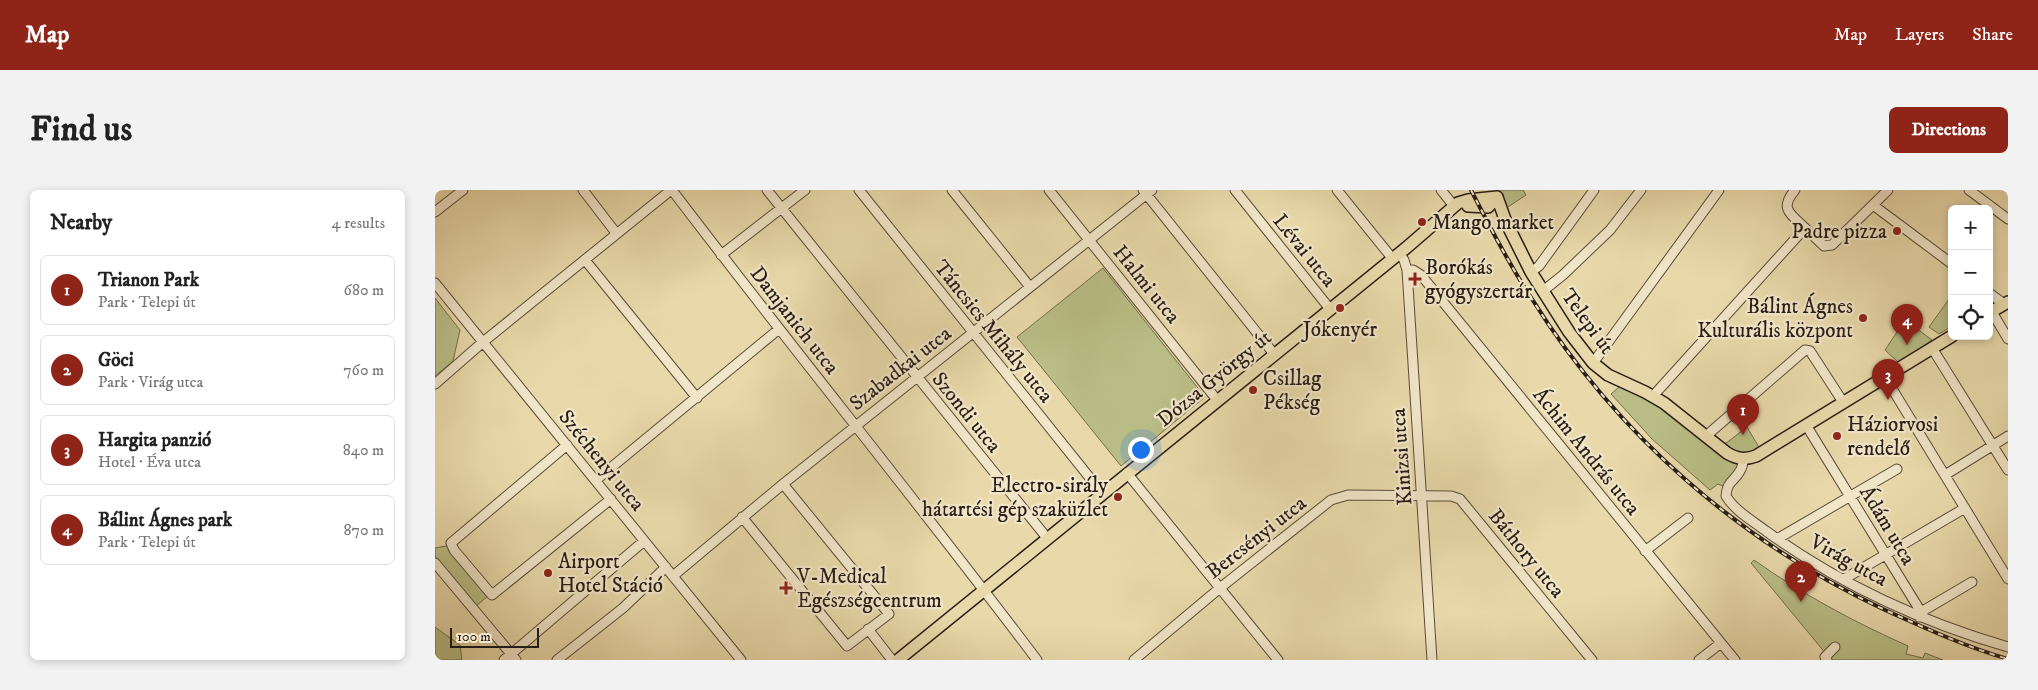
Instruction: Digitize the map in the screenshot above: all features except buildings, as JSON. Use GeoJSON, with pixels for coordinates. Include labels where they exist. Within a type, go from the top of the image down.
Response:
{"type":"FeatureCollection","features":[{"type":"Feature","properties":{"kind":"main road","name":"Dózsa György út"},"geometry":{"type":"LineString","coordinates":[[897,660],[1438,221],[1453,206],[1468,200],[1496,194]]}},
{"type":"Feature","properties":{"kind":"main road","name":"Telepi út"},"geometry":{"type":"LineString","coordinates":[[1496,194],[1506,222],[1531,272],[1569,332],[1593,363],[1616,379],[1653,396],[1727,453],[1743,459]]}},
{"type":"Feature","properties":{"kind":"main road"},"geometry":{"type":"LineString","coordinates":[[1496,194],[1488,207],[1506,222]]}},
{"type":"Feature","properties":{"kind":"main road","name":"Dózsa György út"},"geometry":{"type":"LineString","coordinates":[[1438,221],[1462,208],[1488,207]]}},
{"type":"Feature","properties":{"kind":"main road"},"geometry":{"type":"LineString","coordinates":[[1993,311],[2006,303]]}},
{"type":"Feature","properties":{"kind":"main road"},"geometry":{"type":"LineString","coordinates":[[1743,459],[1752,457],[1765,450],[1948,338]]}},
{"type":"Feature","properties":{"kind":"street"},"geometry":{"type":"LineString","coordinates":[[435,212],[463,190]]}},
{"type":"Feature","properties":{"kind":"street"},"geometry":{"type":"LineString","coordinates":[[583,190],[616,233]]}},
{"type":"Feature","properties":{"kind":"street"},"geometry":{"type":"LineString","coordinates":[[435,384],[483,342],[671,190]]}},
{"type":"Feature","properties":{"kind":"street","name":"Damjanich utca"},"geometry":{"type":"LineString","coordinates":[[671,190],[984,589],[1037,660]]}},
{"type":"Feature","properties":{"kind":"street","name":"Szondi utca"},"geometry":{"type":"LineString","coordinates":[[767,190],[1047,538]]}},
{"type":"Feature","properties":{"kind":"street"},"geometry":{"type":"LineString","coordinates":[[721,255],[805,190]]}},
{"type":"Feature","properties":{"kind":"street","name":"Táncsics Mihály utca"},"geometry":{"type":"LineString","coordinates":[[859,190],[1102,493]]}},
{"type":"Feature","properties":{"kind":"street"},"geometry":{"type":"LineString","coordinates":[[952,190],[1029,287]]}},
{"type":"Feature","properties":{"kind":"street","name":"Halmi utca"},"geometry":{"type":"LineString","coordinates":[[1049,190],[1217,400]]}},
{"type":"Feature","properties":{"kind":"street","name":"Lévai utca"},"geometry":{"type":"LineString","coordinates":[[1235,190],[1330,309]]}},
{"type":"Feature","properties":{"kind":"street","name":"Kinizsi utca"},"geometry":{"type":"LineString","coordinates":[[1337,190],[1395,256],[1404,260],[1407,270],[1432,660]]}},
{"type":"Feature","properties":{"kind":"street"},"geometry":{"type":"LineString","coordinates":[[1441,190],[1453,206]]}},
{"type":"Feature","properties":{"kind":"street"},"geometry":{"type":"LineString","coordinates":[[1531,272],[1539,266],[1594,190]]}},
{"type":"Feature","properties":{"kind":"street"},"geometry":{"type":"LineString","coordinates":[[1543,290],[1563,275],[1610,230],[1641,190]]}},
{"type":"Feature","properties":{"kind":"street"},"geometry":{"type":"LineString","coordinates":[[1593,363],[1719,190]]}},
{"type":"Feature","properties":{"kind":"street"},"geometry":{"type":"LineString","coordinates":[[1795,190],[1786,203],[1787,210],[1824,246],[1832,245],[1888,190]]}},
{"type":"Feature","properties":{"kind":"street"},"geometry":{"type":"LineString","coordinates":[[1969,190],[2008,219]]}},
{"type":"Feature","properties":{"kind":"street"},"geometry":{"type":"LineString","coordinates":[[1147,192],[1274,354]]}},
{"type":"Feature","properties":{"kind":"street","name":"Szabadkai utca"},"geometry":{"type":"LineString","coordinates":[[673,576],[742,517],[1147,192]]}},
{"type":"Feature","properties":{"kind":"street"},"geometry":{"type":"LineString","coordinates":[[1873,205],[1948,261]]}},
{"type":"Feature","properties":{"kind":"street"},"geometry":{"type":"LineString","coordinates":[[1653,396],[1805,228]]}},
{"type":"Feature","properties":{"kind":"street"},"geometry":{"type":"LineString","coordinates":[[585,260],[697,398]]}},
{"type":"Feature","properties":{"kind":"street","name":"Áchim András utca"},"geometry":{"type":"LineString","coordinates":[[1407,270],[1413,270],[1421,275],[1735,660]]}},
{"type":"Feature","properties":{"kind":"street","name":"Széchenyi utca"},"geometry":{"type":"LineString","coordinates":[[435,283],[741,660]]}},
{"type":"Feature","properties":{"kind":"street"},"geometry":{"type":"LineString","coordinates":[[1992,295],[2006,303]]}},
{"type":"Feature","properties":{"kind":"street"},"geometry":{"type":"LineString","coordinates":[[1993,315],[2008,339]]}},
{"type":"Feature","properties":{"kind":"street"},"geometry":{"type":"LineString","coordinates":[[596,480],[779,329]]}},
{"type":"Feature","properties":{"kind":"street"},"geometry":{"type":"LineString","coordinates":[[1932,348],[2008,470]]}},
{"type":"Feature","properties":{"kind":"street"},"geometry":{"type":"LineString","coordinates":[[1706,436],[1805,350],[1810,351],[1843,402]]}},
{"type":"Feature","properties":{"kind":"street"},"geometry":{"type":"LineString","coordinates":[[1885,376],[2008,579]]}},
{"type":"Feature","properties":{"kind":"street","name":"Ádám utca"},"geometry":{"type":"LineString","coordinates":[[1806,425],[1851,496],[1920,615]]}},
{"type":"Feature","properties":{"kind":"street"},"geometry":{"type":"LineString","coordinates":[[1945,475],[2008,436]]}},
{"type":"Feature","properties":{"kind":"street"},"geometry":{"type":"LineString","coordinates":[[567,445],[451,543],[454,550],[493,596],[611,499]]}},
{"type":"Feature","properties":{"kind":"street","name":"Virág utca"},"geometry":{"type":"LineString","coordinates":[[1743,459],[1740,472],[1731,481],[1726,496],[1747,517],[1777,539],[1819,566],[1920,615],[2008,648]]}},
{"type":"Feature","properties":{"kind":"street"},"geometry":{"type":"LineString","coordinates":[[1777,539],[1897,469]]}},
{"type":"Feature","properties":{"kind":"street"},"geometry":{"type":"LineString","coordinates":[[1127,473],[1278,660]]}},
{"type":"Feature","properties":{"kind":"street"},"geometry":{"type":"LineString","coordinates":[[742,517],[847,646],[889,614],[783,484]]}},
{"type":"Feature","properties":{"kind":"street","name":"Bercsényi utca"},"geometry":{"type":"LineString","coordinates":[[1134,660],[1220,588],[1337,497],[1349,495],[1421,496]]}},
{"type":"Feature","properties":{"kind":"street","name":"Báthory utca"},"geometry":{"type":"LineString","coordinates":[[1421,496],[1451,496],[1463,502],[1592,660]]}},
{"type":"Feature","properties":{"kind":"street"},"geometry":{"type":"LineString","coordinates":[[1844,579],[1965,508]]}},
{"type":"Feature","properties":{"kind":"street"},"geometry":{"type":"LineString","coordinates":[[1645,551],[1688,518]]}},
{"type":"Feature","properties":{"kind":"street"},"geometry":{"type":"LineString","coordinates":[[435,563],[510,658],[644,541]]}},
{"type":"Feature","properties":{"kind":"street"},"geometry":{"type":"LineString","coordinates":[[557,660],[623,608],[666,567]]}},
{"type":"Feature","properties":{"kind":"street"},"geometry":{"type":"LineString","coordinates":[[1920,615],[1973,582]]}},
{"type":"Feature","properties":{"kind":"street"},"geometry":{"type":"LineString","coordinates":[[868,629],[892,660]]}},
{"type":"Feature","properties":{"kind":"street"},"geometry":{"type":"LineString","coordinates":[[1699,660],[1721,643]]}},
{"type":"Feature","properties":{"kind":"street"},"geometry":{"type":"LineString","coordinates":[[1827,660],[1825,657],[1835,647]]}},
{"type":"Feature","properties":{"kind":"green space"},"geometry":{"type":"Polygon","coordinates":[[[1498,190],[1523,190],[1526,195],[1505,209],[1498,190]]]}},
{"type":"Feature","properties":{"kind":"green space"},"geometry":{"type":"Polygon","coordinates":[[[1103,268],[1205,397],[1121,466],[1017,337],[1103,268]]]}},
{"type":"Feature","properties":{"kind":"green space"},"geometry":{"type":"Polygon","coordinates":[[[435,298],[460,330],[453,361],[435,376],[435,298]]]}},
{"type":"Feature","properties":{"kind":"green space"},"geometry":{"type":"Polygon","coordinates":[[[1948,301],[1948,328],[1939,334],[1929,327],[1948,301]]]}},
{"type":"Feature","properties":{"kind":"green space"},"geometry":{"type":"Polygon","coordinates":[[[1905,320],[1932,340],[1899,363],[1885,350],[1905,320]]]}},
{"type":"Feature","properties":{"kind":"green space"},"geometry":{"type":"Polygon","coordinates":[[[1619,387],[1655,401],[1745,463],[1725,487],[1718,484],[1710,490],[1652,439],[1611,394],[1619,387]]]}},
{"type":"Feature","properties":{"kind":"green space"},"geometry":{"type":"Polygon","coordinates":[[[1747,427],[1760,449],[1741,453],[1725,444],[1747,427]]]}},
{"type":"Feature","properties":{"kind":"green space"},"geometry":{"type":"Polygon","coordinates":[[[446,546],[489,595],[475,607],[435,556],[435,548],[446,546]]]}},
{"type":"Feature","properties":{"kind":"green space"},"geometry":{"type":"Polygon","coordinates":[[[1754,560],[1829,607],[1908,646],[1906,654],[1923,658],[1925,653],[1943,660],[1831,660],[1751,563],[1754,560]]]}},
{"type":"Feature","properties":{"kind":"green space"},"geometry":{"type":"Polygon","coordinates":[[[435,627],[460,645],[462,660],[435,660],[435,627]]]}},
{"type":"Feature","properties":{"kind":"railway"},"geometry":{"type":"LineString","coordinates":[[1471,190],[1515,272],[1566,349],[1603,395],[1643,439],[1686,480],[1732,518],[1781,552],[1832,583],[1930,630],[2008,659]]}},
{"type":"Feature","properties":{"kind":"place","name":"Mango market"},"geometry":{"type":"Point","coordinates":[1422,222]}},
{"type":"Feature","properties":{"kind":"place","name":"Padre pizza"},"geometry":{"type":"Point","coordinates":[1897,231]}},
{"type":"Feature","properties":{"kind":"place","name":"Borókás gyógyszertár"},"geometry":{"type":"Point","coordinates":[1415,279]}},
{"type":"Feature","properties":{"kind":"place","name":"Jókenyér"},"geometry":{"type":"Point","coordinates":[1340,308]}},
{"type":"Feature","properties":{"kind":"place","name":"Bálint Ágnes Kulturális központ"},"geometry":{"type":"Point","coordinates":[1863,318]}},
{"type":"Feature","properties":{"kind":"place","name":"Bálint Ágnes park"},"geometry":{"type":"Point","coordinates":[1907,345]}},
{"type":"Feature","properties":{"kind":"place","name":"Csillag Pékség"},"geometry":{"type":"Point","coordinates":[1253,390]}},
{"type":"Feature","properties":{"kind":"place","name":"Hargita panzió"},"geometry":{"type":"Point","coordinates":[1888,400]}},
{"type":"Feature","properties":{"kind":"place","name":"Trianon Park"},"geometry":{"type":"Point","coordinates":[1743,435]}},
{"type":"Feature","properties":{"kind":"place","name":"Háziorvosi rendelő"},"geometry":{"type":"Point","coordinates":[1837,436]}},
{"type":"Feature","properties":{"kind":"place","name":"Electro-sirály hátartési gép szaküzlet"},"geometry":{"type":"Point","coordinates":[1118,497]}},
{"type":"Feature","properties":{"kind":"place","name":"Airport Hotel Stáció"},"geometry":{"type":"Point","coordinates":[548,573]}},
{"type":"Feature","properties":{"kind":"place","name":"V-Medical Egészségcentrum"},"geometry":{"type":"Point","coordinates":[786,588]}},
{"type":"Feature","properties":{"kind":"place","name":"Göci"},"geometry":{"type":"Point","coordinates":[1801,602]}}]}
